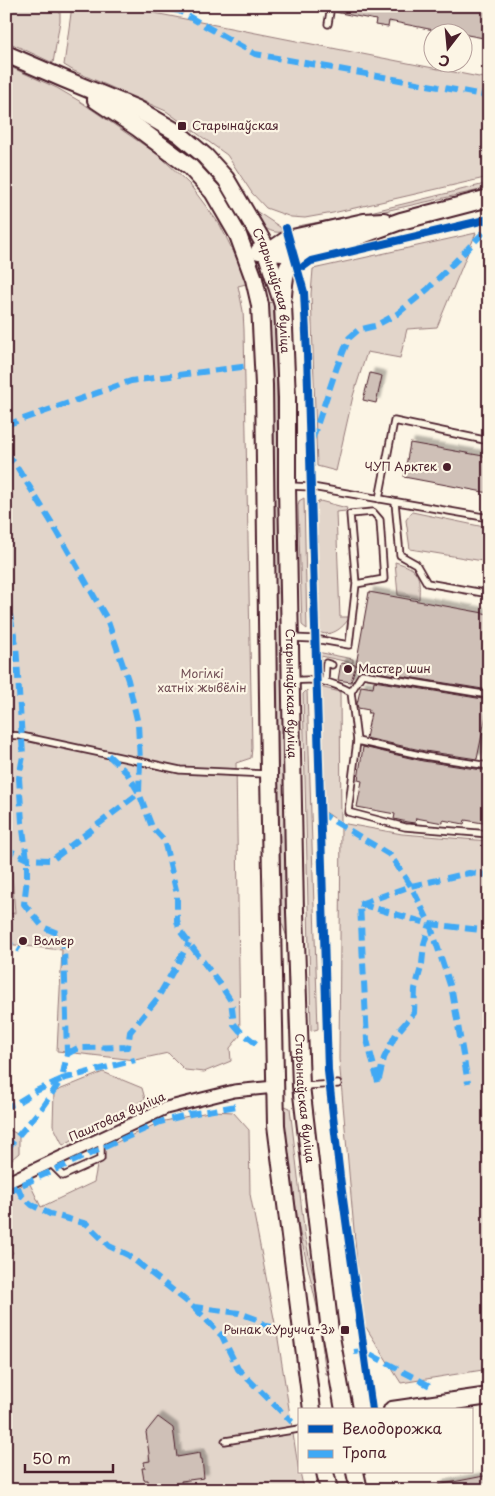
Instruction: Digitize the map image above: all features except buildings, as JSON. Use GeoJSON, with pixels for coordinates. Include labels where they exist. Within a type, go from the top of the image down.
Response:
{"type":"FeatureCollection","features":[{"type":"Feature","properties":{"kind":"main road","name":"Старынаўская вуліца"},"geometry":{"type":"LineString","coordinates":[[6,54],[138,109],[178,133],[216,167],[226,179],[252,221],[268,253],[283,305],[287,398],[295,912],[301,1086],[330,1331],[344,1408]]}},
{"type":"Feature","properties":{"kind":"main road","name":"Старынаўская вуліца"},"geometry":{"type":"LineString","coordinates":[[64,79],[131,123],[190,167],[213,192],[238,235],[254,279],[260,305],[276,1125],[312,1408]]}},
{"type":"Feature","properties":{"kind":"main road"},"geometry":{"type":"LineString","coordinates":[[238,235],[250,247],[261,252],[312,249],[348,240],[401,221],[489,198]]}},
{"type":"Feature","properties":{"kind":"main road"},"geometry":{"type":"LineString","coordinates":[[252,221],[272,234],[288,239]]}},
{"type":"Feature","properties":{"kind":"main road"},"geometry":{"type":"LineString","coordinates":[[254,279],[259,263],[268,253],[288,239],[364,222],[401,221]]}},
{"type":"Feature","properties":{"kind":"main road"},"geometry":{"type":"LineString","coordinates":[[283,305],[287,267],[292,260],[312,249]]}},
{"type":"Feature","properties":{"kind":"main road"},"geometry":{"type":"LineString","coordinates":[[275,1087],[301,1086]]}},
{"type":"Feature","properties":{"kind":"main road"},"geometry":{"type":"LineString","coordinates":[[406,1408],[489,1396]]}},
{"type":"Feature","properties":{"kind":"main road"},"geometry":{"type":"LineString","coordinates":[[325,1474],[329,1490]]}},
{"type":"Feature","properties":{"kind":"main road"},"geometry":{"type":"LineString","coordinates":[[355,1474],[359,1490]]}},
{"type":"Feature","properties":{"kind":"street","name":"Паштовая вуліца"},"geometry":{"type":"LineString","coordinates":[[6,1183],[166,1108],[234,1091],[275,1087]]}},
{"type":"Feature","properties":{"kind":"lane"},"geometry":{"type":"LineString","coordinates":[[328,24],[331,6]]}},
{"type":"Feature","properties":{"kind":"lane"},"geometry":{"type":"LineString","coordinates":[[380,499],[394,421],[489,441]]}},
{"type":"Feature","properties":{"kind":"lane"},"geometry":{"type":"LineString","coordinates":[[287,486],[312,487],[489,518]]}},
{"type":"Feature","properties":{"kind":"lane"},"geometry":{"type":"LineString","coordinates":[[395,502],[400,555],[416,564],[427,583],[489,594]]}},
{"type":"Feature","properties":{"kind":"lane"},"geometry":{"type":"LineString","coordinates":[[290,638],[315,639],[349,645],[356,584],[350,514],[373,512],[380,520],[384,579],[356,584]]}},
{"type":"Feature","properties":{"kind":"lane"},"geometry":{"type":"LineString","coordinates":[[325,682],[326,663],[332,665]]}},
{"type":"Feature","properties":{"kind":"lane"},"geometry":{"type":"LineString","coordinates":[[489,695],[362,674],[350,692],[357,741],[348,812],[405,827],[489,834]]}},
{"type":"Feature","properties":{"kind":"lane"},"geometry":{"type":"LineString","coordinates":[[291,681],[316,679],[339,686],[350,692]]}},
{"type":"Feature","properties":{"kind":"lane"},"geometry":{"type":"LineString","coordinates":[[6,735],[21,736],[180,770],[269,774]]}},
{"type":"Feature","properties":{"kind":"lane"},"geometry":{"type":"LineString","coordinates":[[357,741],[424,756],[489,766]]}},
{"type":"Feature","properties":{"kind":"lane"},"geometry":{"type":"LineString","coordinates":[[301,1086],[338,1084]]}},
{"type":"Feature","properties":{"kind":"lane"},"geometry":{"type":"LineString","coordinates":[[50,1163],[63,1176],[101,1159],[101,1139]]}},
{"type":"Feature","properties":{"kind":"lane"},"geometry":{"type":"LineString","coordinates":[[225,1441],[298,1429]]}},
{"type":"Feature","properties":{"kind":"green space"},"geometry":{"type":"Polygon","coordinates":[[[6,6],[60,6],[60,21],[53,63],[6,41],[6,6]]]}},
{"type":"Feature","properties":{"kind":"green space"},"geometry":{"type":"Polygon","coordinates":[[[72,6],[119,6],[422,66],[422,72],[454,72],[489,79],[489,177],[333,213],[305,218],[291,217],[266,208],[252,193],[227,155],[166,111],[64,65],[72,6]]]}},
{"type":"Feature","properties":{"kind":"green space","name":"Могілкі хатніх жывёлін"},"geometry":{"type":"Polygon","coordinates":[[[6,65],[57,88],[81,102],[160,156],[190,185],[220,225],[240,265],[246,284],[238,286],[243,311],[244,330],[252,748],[251,758],[236,763],[240,1036],[230,1048],[231,1061],[204,1072],[185,1070],[168,1053],[135,1060],[57,1051],[62,950],[6,944],[6,914],[15,913],[6,798],[6,65]]]}},
{"type":"Feature","properties":{"kind":"green space"},"geometry":{"type":"Polygon","coordinates":[[[133,112],[178,142],[208,169],[251,235],[249,237],[214,181],[153,133],[133,112]]]}},
{"type":"Feature","properties":{"kind":"green space"},"geometry":{"type":"Polygon","coordinates":[[[489,183],[489,188],[299,230],[298,226],[362,214],[489,183]]]}},
{"type":"Feature","properties":{"kind":"green space"},"geometry":{"type":"Polygon","coordinates":[[[256,211],[280,227],[282,232],[268,230],[264,227],[252,213],[256,211]]]}},
{"type":"Feature","properties":{"kind":"green space"},"geometry":{"type":"Polygon","coordinates":[[[476,233],[437,327],[407,329],[400,358],[367,352],[353,396],[336,471],[317,466],[311,294],[313,269],[476,233]]]}},
{"type":"Feature","properties":{"kind":"green space"},"geometry":{"type":"Polygon","coordinates":[[[273,302],[276,342],[279,546],[294,1031],[289,1031],[287,937],[281,921],[271,342],[268,303],[273,302]]]}},
{"type":"Feature","properties":{"kind":"green space"},"geometry":{"type":"Polygon","coordinates":[[[304,498],[307,629],[302,625],[298,506],[299,501],[304,498]]]}},
{"type":"Feature","properties":{"kind":"green space"},"geometry":{"type":"Polygon","coordinates":[[[320,501],[347,508],[346,511],[336,512],[340,617],[350,617],[336,631],[327,634],[317,631],[315,507],[320,501]]]}},
{"type":"Feature","properties":{"kind":"green space"},"geometry":{"type":"Polygon","coordinates":[[[412,512],[489,528],[489,562],[410,549],[406,520],[412,512]]]}},
{"type":"Feature","properties":{"kind":"green space"},"geometry":{"type":"Polygon","coordinates":[[[395,562],[409,567],[417,574],[419,599],[398,595],[395,562]]]}},
{"type":"Feature","properties":{"kind":"green space"},"geometry":{"type":"Polygon","coordinates":[[[317,652],[353,659],[353,663],[321,656],[321,675],[317,673],[317,652]]]}},
{"type":"Feature","properties":{"kind":"green space"},"geometry":{"type":"Polygon","coordinates":[[[320,687],[340,692],[341,823],[324,811],[320,687]]]}},
{"type":"Feature","properties":{"kind":"green space"},"geometry":{"type":"Polygon","coordinates":[[[307,690],[318,1029],[311,1031],[303,694],[307,690]]]}},
{"type":"Feature","properties":{"kind":"green space"},"geometry":{"type":"Polygon","coordinates":[[[341,823],[402,834],[489,841],[489,1369],[401,1383],[362,1321],[339,1059],[341,823]]]}},
{"type":"Feature","properties":{"kind":"green space"},"geometry":{"type":"Polygon","coordinates":[[[103,1072],[142,1088],[145,1099],[63,1145],[53,1125],[54,1092],[103,1072]]]}},
{"type":"Feature","properties":{"kind":"green space"},"geometry":{"type":"Polygon","coordinates":[[[281,1107],[290,1108],[305,1237],[320,1307],[329,1374],[326,1374],[317,1307],[299,1229],[281,1107]]]}},
{"type":"Feature","properties":{"kind":"green space"},"geometry":{"type":"Polygon","coordinates":[[[213,1111],[233,1112],[249,1130],[250,1194],[278,1339],[298,1474],[300,1474],[304,1490],[6,1490],[6,1257],[13,1253],[6,1240],[6,1192],[29,1182],[41,1207],[94,1182],[100,1150],[160,1122],[213,1111]]]}},
{"type":"Feature","properties":{"kind":"green space"},"geometry":{"type":"Polygon","coordinates":[[[6,1128],[19,1135],[19,1153],[6,1164],[6,1128]]]}},
{"type":"Feature","properties":{"kind":"marked path"},"geometry":{"type":"LineString","coordinates":[[154,6],[179,11],[255,54],[489,96]]}},
{"type":"Feature","properties":{"kind":"marked path"},"geometry":{"type":"LineString","coordinates":[[312,440],[349,338],[358,330],[375,326],[397,314],[428,289],[489,227]]}},
{"type":"Feature","properties":{"kind":"marked path"},"geometry":{"type":"LineString","coordinates":[[6,425],[131,381],[249,366]]}},
{"type":"Feature","properties":{"kind":"marked path"},"geometry":{"type":"LineString","coordinates":[[6,453],[16,465],[58,533],[107,619],[128,680],[138,724],[140,761],[139,793],[52,860],[27,859],[6,851]]}},
{"type":"Feature","properties":{"kind":"marked path"},"geometry":{"type":"LineString","coordinates":[[6,597],[16,644],[23,756],[19,778],[27,859],[24,904],[43,927],[57,933],[64,944],[67,1054],[62,1079],[36,1091],[15,1104],[6,1106]]}},
{"type":"Feature","properties":{"kind":"marked path"},"geometry":{"type":"LineString","coordinates":[[108,755],[127,773],[139,793],[152,827],[164,840],[177,894],[177,921],[180,931],[231,1001],[234,1024],[258,1045]]}},
{"type":"Feature","properties":{"kind":"marked path"},"geometry":{"type":"LineString","coordinates":[[319,812],[390,855],[411,886],[430,924],[452,991],[468,1083]]}},
{"type":"Feature","properties":{"kind":"marked path"},"geometry":{"type":"LineString","coordinates":[[378,1082],[367,1040],[360,904],[411,886],[469,873],[489,875]]}},
{"type":"Feature","properties":{"kind":"marked path"},"geometry":{"type":"LineString","coordinates":[[360,904],[430,924],[489,931]]}},
{"type":"Feature","properties":{"kind":"marked path"},"geometry":{"type":"LineString","coordinates":[[379,1079],[384,1058],[396,1034],[414,1013],[415,989],[430,924]]}},
{"type":"Feature","properties":{"kind":"marked path"},"geometry":{"type":"LineString","coordinates":[[6,936],[10,944],[20,950]]}},
{"type":"Feature","properties":{"kind":"marked path"},"geometry":{"type":"LineString","coordinates":[[67,1054],[78,1048],[128,1047],[130,1032],[157,999],[189,943]]}},
{"type":"Feature","properties":{"kind":"marked path"},"geometry":{"type":"LineString","coordinates":[[6,1150],[40,1110],[62,1079],[135,1060]]}},
{"type":"Feature","properties":{"kind":"marked path"},"geometry":{"type":"LineString","coordinates":[[6,1192],[160,1122],[190,1114],[237,1106]]}},
{"type":"Feature","properties":{"kind":"marked path"},"geometry":{"type":"LineString","coordinates":[[18,1187],[21,1195],[32,1205],[50,1214],[87,1224],[109,1246],[128,1255],[194,1307],[239,1313],[256,1319],[267,1326],[282,1329]]}},
{"type":"Feature","properties":{"kind":"marked path"},"geometry":{"type":"LineString","coordinates":[[194,1307],[222,1336],[238,1369],[292,1422]]}},
{"type":"Feature","properties":{"kind":"marked path"},"geometry":{"type":"LineString","coordinates":[[354,1352],[364,1351],[434,1388]]}},
{"type":"Feature","properties":{"kind":"cycle path"},"geometry":{"type":"LineString","coordinates":[[304,266],[311,261],[489,219]]}},
{"type":"Feature","properties":{"kind":"cycle path"},"geometry":{"type":"LineString","coordinates":[[286,228],[304,292],[328,1071],[340,1177],[372,1408]]}},
{"type":"Feature","properties":{"kind":"place","name":"Старынаўская"},"geometry":{"type":"Point","coordinates":[182,126]}},
{"type":"Feature","properties":{"kind":"place","name":"ЧУП Арктек"},"geometry":{"type":"Point","coordinates":[447,467]}},
{"type":"Feature","properties":{"kind":"place","name":"Мастер шин"},"geometry":{"type":"Point","coordinates":[348,669]}},
{"type":"Feature","properties":{"kind":"place","name":"Вольер"},"geometry":{"type":"Point","coordinates":[23,941]}},
{"type":"Feature","properties":{"kind":"place","name":"Рынак «Уручча-3»"},"geometry":{"type":"Point","coordinates":[345,1330]}}]}
